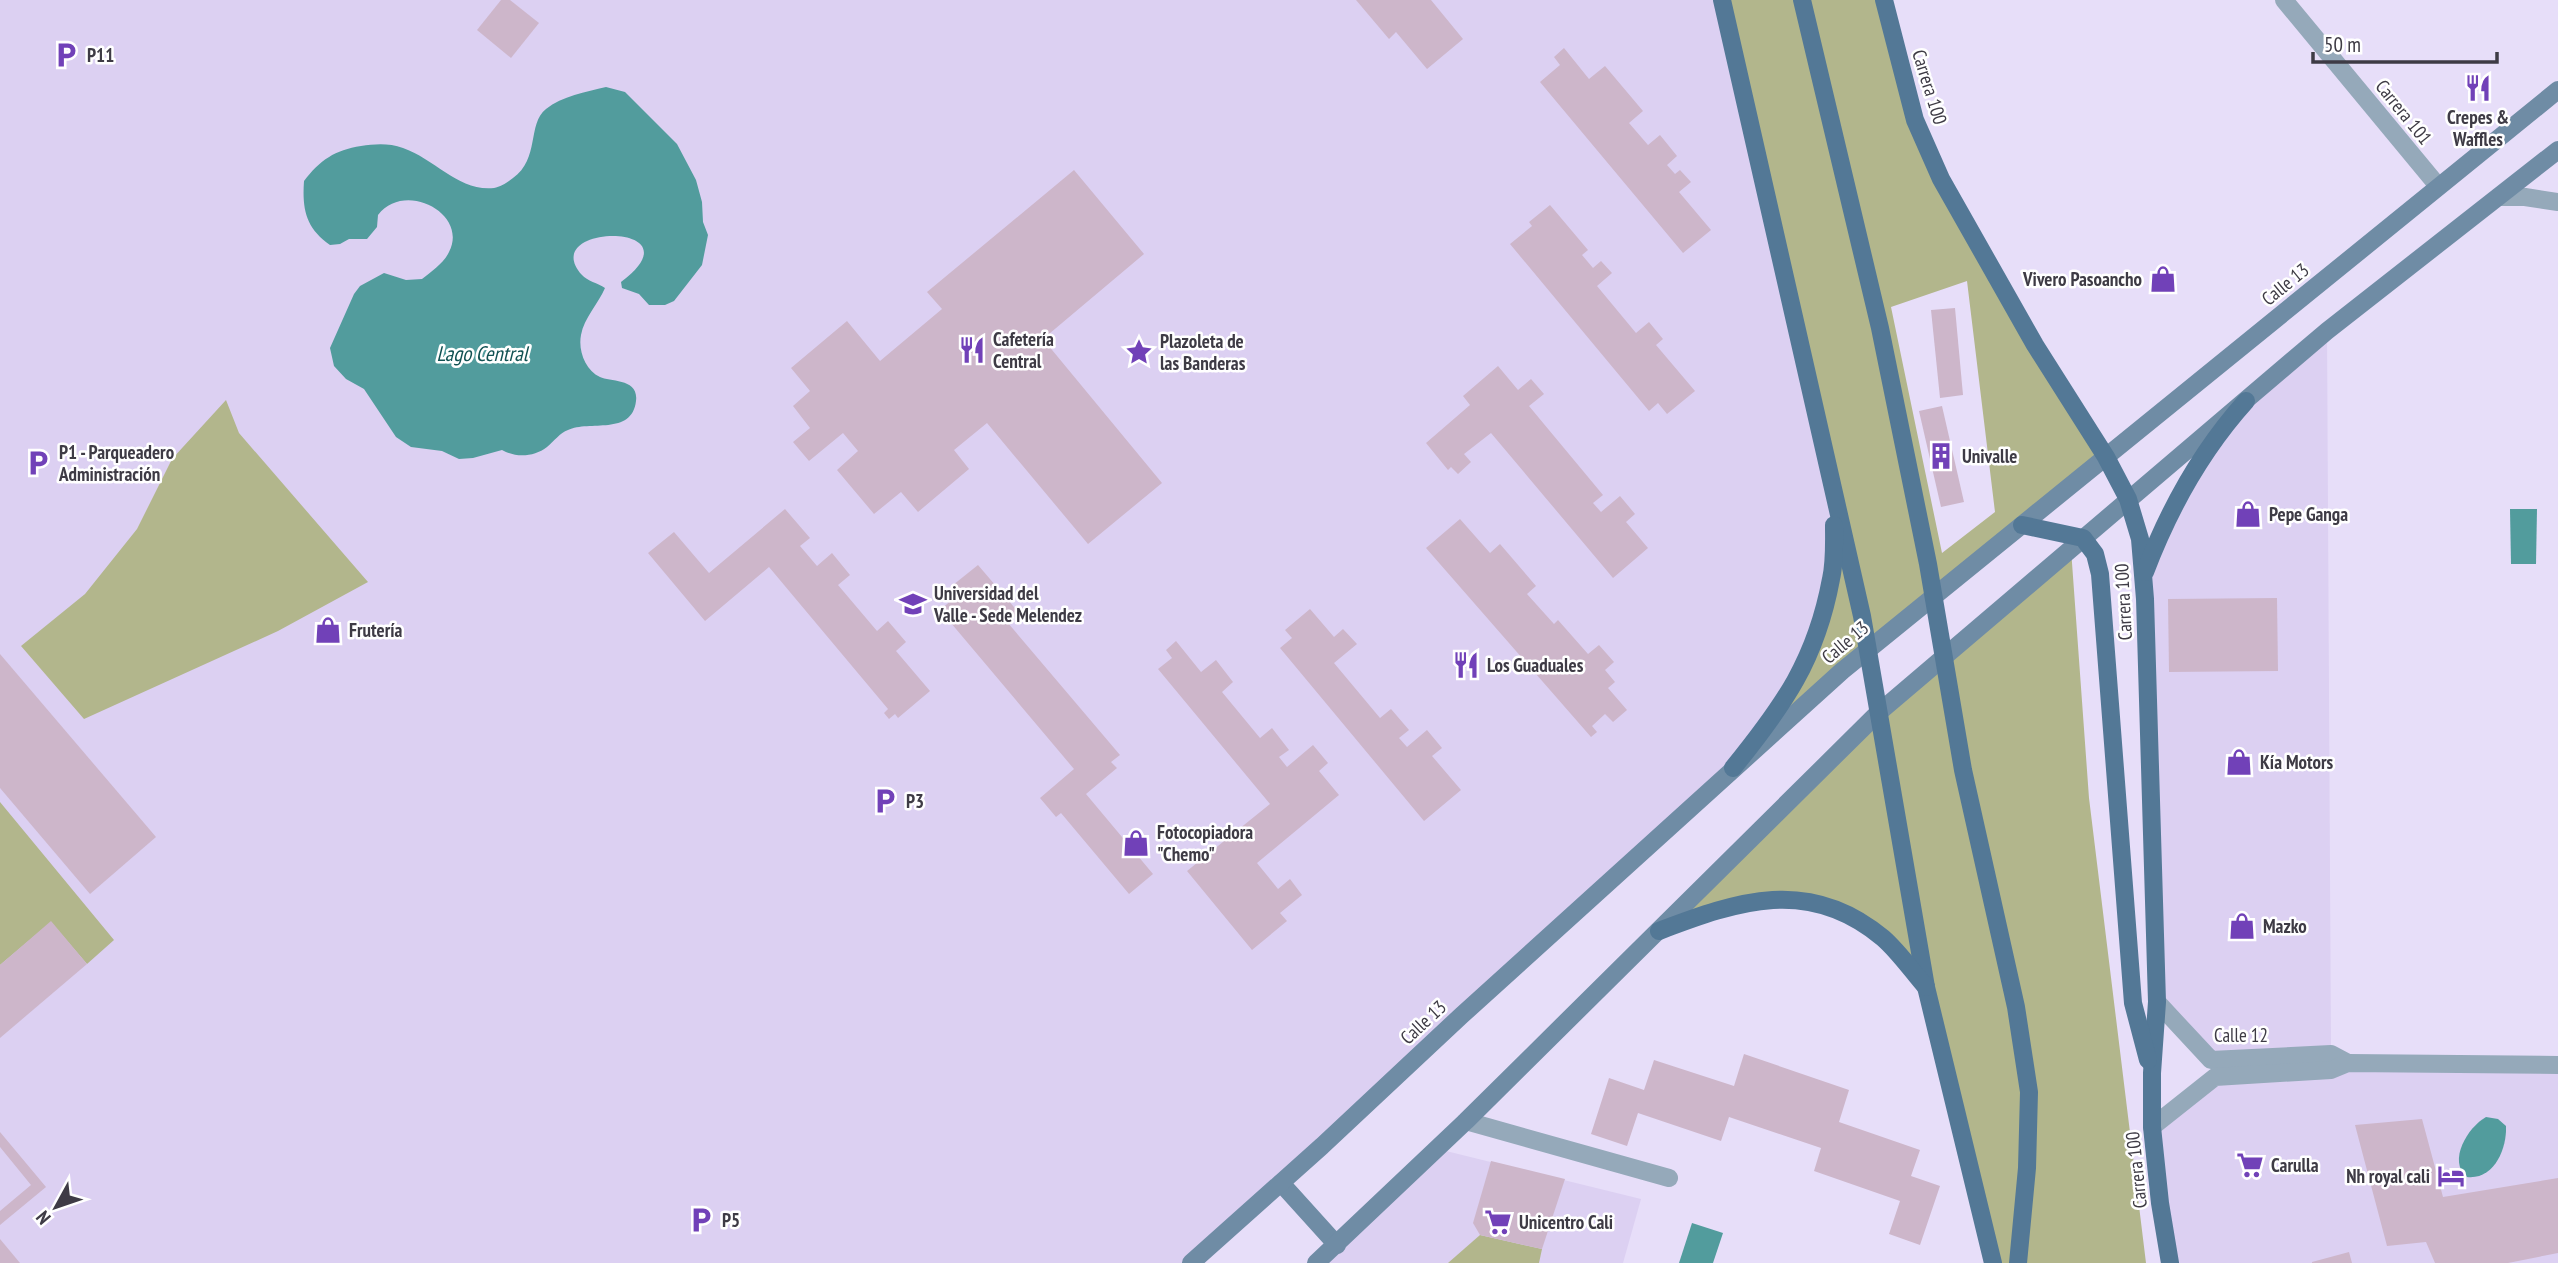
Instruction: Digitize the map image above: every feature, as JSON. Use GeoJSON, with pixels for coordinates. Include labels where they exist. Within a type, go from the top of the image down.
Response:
{"type":"FeatureCollection","features":[{"type":"Feature","properties":{"kind":"main road"},"geometry":{"type":"LineString","coordinates":[[1722,0],[1868,650],[1926,987],[1993,1263]]}},
{"type":"Feature","properties":{"kind":"main road"},"geometry":{"type":"LineString","coordinates":[[1802,0],[1880,328],[1933,595],[1964,770],[2017,1007],[2029,1092],[2027,1168],[2018,1263]]}},
{"type":"Feature","properties":{"kind":"main road","name":"Carrera 100"},"geometry":{"type":"LineString","coordinates":[[1884,0],[1915,120],[1941,179],[2035,345],[2106,457],[2128,499],[2140,539],[2144,576],[2157,1002],[2152,1073],[2152,1127],[2170,1263]]}},
{"type":"Feature","properties":{"kind":"main road","name":"Calle 13"},"geometry":{"type":"LineString","coordinates":[[1191,1263],[1282,1183],[1733,768],[1868,650],[2558,90]]}},
{"type":"Feature","properties":{"kind":"main road"},"geometry":{"type":"LineString","coordinates":[[1316,1263],[1466,1121],[1877,714],[2327,331],[2558,150]]}},
{"type":"Feature","properties":{"kind":"main road"},"geometry":{"type":"LineString","coordinates":[[2144,576],[2165,523],[2194,468],[2246,401]]}},
{"type":"Feature","properties":{"kind":"main road"},"geometry":{"type":"LineString","coordinates":[[1733,768],[1767,726],[1797,682],[1819,633],[1832,576],[1835,517],[1826,459]]}},
{"type":"Feature","properties":{"kind":"main road"},"geometry":{"type":"LineString","coordinates":[[2022,524],[2083,538],[2095,554],[2100,574],[2133,1003],[2152,1073]]}},
{"type":"Feature","properties":{"kind":"main road"},"geometry":{"type":"LineString","coordinates":[[1659,931],[1717,909],[1764,899],[1813,901],[1849,915],[1884,938],[1926,987]]}},
{"type":"Feature","properties":{"kind":"main road"},"geometry":{"type":"LineString","coordinates":[[1282,1183],[1337,1245]]}},
{"type":"Feature","properties":{"kind":"street","name":"Carrera 101"},"geometry":{"type":"LineString","coordinates":[[2284,0],[2438,186]]}},
{"type":"Feature","properties":{"kind":"street"},"geometry":{"type":"LineString","coordinates":[[2499,197],[2525,197],[2558,202]]}},
{"type":"Feature","properties":{"kind":"street","name":"Calle 12"},"geometry":{"type":"LineString","coordinates":[[2157,1002],[2211,1060],[2331,1054],[2348,1063]]}},
{"type":"Feature","properties":{"kind":"street","name":"Calle 12"},"geometry":{"type":"LineString","coordinates":[[2152,1127],[2216,1077],[2331,1070],[2348,1063],[2558,1065]]}},
{"type":"Feature","properties":{"kind":"street"},"geometry":{"type":"LineString","coordinates":[[1466,1121],[1669,1178]]}},
{"type":"Feature","properties":{"kind":"shaded area","name":"Universidad del Valle - Sede Melendez"},"geometry":{"type":"Polygon","coordinates":[[[0,0],[1722,0],[1835,517],[1819,633],[1767,726],[1191,1263],[0,1263],[0,0]]]}},
{"type":"Feature","properties":{"kind":"shaded area"},"geometry":{"type":"Polygon","coordinates":[[[1722,0],[1884,0],[1915,120],[2106,457],[1733,768],[1819,633],[1835,517],[1722,0]],[[1967,281],[1891,307],[1942,553],[1995,512],[1967,281]]]}},
{"type":"Feature","properties":{"kind":"shaded area"},"geometry":{"type":"Polygon","coordinates":[[[2327,331],[2331,1054],[2211,1060],[2157,1002],[2145,599],[2154,549],[2206,450],[2327,331]]]}},
{"type":"Feature","properties":{"kind":"shaded area"},"geometry":{"type":"Polygon","coordinates":[[[226,400],[239,433],[368,582],[278,631],[84,719],[21,646],[85,594],[137,529],[172,459],[226,400]]]}},
{"type":"Feature","properties":{"kind":"shaded area"},"geometry":{"type":"Polygon","coordinates":[[[2071,549],[2089,798],[2146,1263],[1993,1263],[1926,987],[1849,915],[1764,899],[1659,931],[1877,714],[2071,549]]]}},
{"type":"Feature","properties":{"kind":"shaded area"},"geometry":{"type":"Polygon","coordinates":[[[0,802],[114,940],[87,964],[51,922],[0,965],[0,802]]]}},
{"type":"Feature","properties":{"kind":"shaded area"},"geometry":{"type":"Polygon","coordinates":[[[2558,1065],[2558,1263],[2170,1263],[2152,1127],[2215,1077],[2331,1070],[2558,1065]]]}},
{"type":"Feature","properties":{"kind":"shaded area","name":"Unicentro Cali"},"geometry":{"type":"Polygon","coordinates":[[[1438,1149],[1641,1199],[1623,1263],[1316,1263],[1438,1149]]]}},
{"type":"Feature","properties":{"kind":"shaded area"},"geometry":{"type":"Polygon","coordinates":[[[1480,1235],[1542,1249],[1539,1263],[1448,1263],[1480,1235]]]}},
{"type":"Feature","properties":{"kind":"water","name":"Lago Central"},"geometry":{"type":"Polygon","coordinates":[[[606,87],[625,92],[677,144],[696,180],[702,202],[703,222],[708,235],[702,265],[674,301],[665,305],[649,305],[639,294],[622,288],[621,282],[641,262],[643,248],[632,239],[615,236],[595,238],[580,246],[574,258],[584,277],[605,288],[583,329],[580,341],[584,359],[590,370],[600,377],[623,382],[633,388],[636,401],[633,412],[618,423],[568,430],[547,447],[531,454],[519,455],[502,450],[459,459],[442,451],[411,447],[396,437],[364,389],[346,379],[334,366],[330,348],[360,286],[384,273],[406,280],[422,279],[447,256],[453,238],[450,225],[442,214],[431,206],[418,201],[403,201],[390,205],[378,215],[377,227],[367,239],[349,239],[330,245],[316,232],[307,218],[304,181],[316,167],[336,153],[382,144],[398,146],[415,153],[470,185],[481,188],[497,187],[509,181],[527,161],[537,123],[546,109],[567,98],[606,87]]]}},
{"type":"Feature","properties":{"kind":"water"},"geometry":{"type":"Polygon","coordinates":[[[2510,509],[2537,509],[2536,564],[2511,564],[2510,509]]]}},
{"type":"Feature","properties":{"kind":"water"},"geometry":{"type":"Polygon","coordinates":[[[2486,1117],[2498,1119],[2506,1126],[2504,1144],[2497,1161],[2485,1174],[2467,1177],[2461,1170],[2459,1154],[2467,1136],[2486,1117]]]}},
{"type":"Feature","properties":{"kind":"water"},"geometry":{"type":"Polygon","coordinates":[[[1692,1223],[1723,1233],[1713,1263],[1679,1263],[1692,1223]]]}},
{"type":"Feature","properties":{"kind":"building"},"geometry":{"type":"Polygon","coordinates":[[[501,0],[510,0],[539,23],[511,58],[477,30],[501,0]]]}},
{"type":"Feature","properties":{"kind":"building"},"geometry":{"type":"Polygon","coordinates":[[[1356,0],[1431,0],[1463,39],[1427,69],[1396,32],[1389,39],[1356,0]]]}},
{"type":"Feature","properties":{"kind":"building"},"geometry":{"type":"Polygon","coordinates":[[[1564,48],[1589,79],[1605,66],[1643,111],[1629,123],[1648,145],[1660,135],[1677,156],[1667,165],[1675,174],[1680,170],[1691,182],[1679,192],[1711,230],[1683,253],[1540,82],[1560,65],[1554,57],[1564,48]]]}},
{"type":"Feature","properties":{"kind":"building","name":"Cafetería Central"},"geometry":{"type":"Polygon","coordinates":[[[1074,170],[1144,254],[1043,339],[1162,483],[1088,544],[987,423],[954,450],[969,469],[918,512],[901,492],[874,514],[837,470],[858,451],[843,433],[809,461],[793,442],[810,428],[793,406],[810,391],[791,368],[847,321],[880,361],[942,309],[927,292],[1074,170]]]}},
{"type":"Feature","properties":{"kind":"building"},"geometry":{"type":"Polygon","coordinates":[[[1550,205],[1588,250],[1582,255],[1593,268],[1601,261],[1612,273],[1597,286],[1636,333],[1649,322],[1663,339],[1656,345],[1695,391],[1667,414],[1658,403],[1649,411],[1510,244],[1532,226],[1529,222],[1550,205]]]}},
{"type":"Feature","properties":{"kind":"building","name":"Univalle"},"geometry":{"type":"Polygon","coordinates":[[[1955,308],[1963,395],[1940,398],[1931,310],[1955,308]]]}},
{"type":"Feature","properties":{"kind":"building"},"geometry":{"type":"Polygon","coordinates":[[[1498,366],[1518,390],[1531,379],[1544,394],[1529,406],[1603,495],[1593,503],[1601,512],[1620,496],[1635,514],[1626,522],[1648,548],[1613,578],[1491,433],[1464,454],[1471,462],[1458,474],[1451,467],[1448,470],[1426,443],[1470,405],[1463,396],[1498,366]]]}},
{"type":"Feature","properties":{"kind":"building","name":"Univalle"},"geometry":{"type":"Polygon","coordinates":[[[1942,406],[1964,502],[1941,507],[1919,411],[1942,406]]]}},
{"type":"Feature","properties":{"kind":"building"},"geometry":{"type":"Polygon","coordinates":[[[785,509],[810,538],[800,546],[817,566],[832,553],[850,575],[838,585],[877,631],[888,621],[906,642],[896,651],[930,691],[898,718],[895,714],[889,719],[884,713],[888,709],[769,567],[705,621],[648,553],[674,532],[709,573],[785,509]]]}},
{"type":"Feature","properties":{"kind":"building"},"geometry":{"type":"Polygon","coordinates":[[[1460,519],[1490,553],[1500,544],[1536,586],[1527,594],[1554,624],[1558,620],[1588,654],[1599,645],[1614,662],[1605,670],[1615,682],[1608,688],[1627,710],[1613,722],[1605,714],[1592,726],[1597,732],[1591,737],[1426,548],[1460,519]]]}},
{"type":"Feature","properties":{"kind":"building"},"geometry":{"type":"Polygon","coordinates":[[[978,565],[1019,613],[1008,623],[1120,755],[1111,762],[1117,768],[1086,794],[1153,874],[1129,894],[1061,813],[1056,817],[1040,798],[1074,769],[940,610],[960,593],[953,585],[978,565]]]}},
{"type":"Feature","properties":{"kind":"building"},"geometry":{"type":"Polygon","coordinates":[[[2277,598],[2278,671],[2169,672],[2168,599],[2277,598]]]}},
{"type":"Feature","properties":{"kind":"building"},"geometry":{"type":"Polygon","coordinates":[[[1310,609],[1334,637],[1343,629],[1357,644],[1334,663],[1380,718],[1391,709],[1409,730],[1399,738],[1407,747],[1427,730],[1442,748],[1432,756],[1461,790],[1424,821],[1280,648],[1292,638],[1285,630],[1310,609]]]}},
{"type":"Feature","properties":{"kind":"building"},"geometry":{"type":"Polygon","coordinates":[[[1176,641],[1201,672],[1216,660],[1233,682],[1222,692],[1260,738],[1272,728],[1289,750],[1279,757],[1287,767],[1313,745],[1328,763],[1319,771],[1339,795],[1257,863],[1278,889],[1290,879],[1302,895],[1280,913],[1287,921],[1252,950],[1187,871],[1270,804],[1158,669],[1172,658],[1166,650],[1176,641]]]}},
{"type":"Feature","properties":{"kind":"building"},"geometry":{"type":"Polygon","coordinates":[[[0,654],[156,837],[90,894],[0,788],[0,654]]]}},
{"type":"Feature","properties":{"kind":"building"},"geometry":{"type":"Polygon","coordinates":[[[51,921],[87,964],[0,1038],[0,965],[51,921]]]}},
{"type":"Feature","properties":{"kind":"building"},"geometry":{"type":"Polygon","coordinates":[[[1744,1054],[1849,1090],[1839,1122],[1920,1150],[1911,1176],[1940,1186],[1920,1245],[1889,1234],[1900,1201],[1814,1171],[1821,1148],[1729,1117],[1721,1141],[1638,1113],[1627,1146],[1591,1134],[1609,1078],[1644,1090],[1654,1060],[1734,1086],[1744,1054]]]}},
{"type":"Feature","properties":{"kind":"building"},"geometry":{"type":"Polygon","coordinates":[[[2422,1119],[2443,1197],[2558,1178],[2558,1253],[2508,1263],[2435,1263],[2426,1242],[2387,1246],[2355,1125],[2422,1119]]]}},
{"type":"Feature","properties":{"kind":"building"},"geometry":{"type":"Polygon","coordinates":[[[0,1132],[46,1187],[0,1225],[0,1211],[31,1185],[0,1147],[0,1132]]]}},
{"type":"Feature","properties":{"kind":"building"},"geometry":{"type":"Polygon","coordinates":[[[1491,1161],[1565,1179],[1542,1249],[1480,1235],[1473,1223],[1491,1161]]]}},
{"type":"Feature","properties":{"kind":"building"},"geometry":{"type":"Polygon","coordinates":[[[0,1239],[20,1263],[0,1263],[0,1239]]]}},
{"type":"Feature","properties":{"kind":"building"},"geometry":{"type":"Polygon","coordinates":[[[2349,1252],[2352,1263],[2312,1263],[2312,1262],[2349,1252]]]}},
{"type":"Feature","properties":{"kind":"place","name":"P11"},"geometry":{"type":"Point","coordinates":[66,55]}},
{"type":"Feature","properties":{"kind":"place","name":"Crepes & Waffles"},"geometry":{"type":"Point","coordinates":[2478,88]}},
{"type":"Feature","properties":{"kind":"place","name":"Vivero Pasoancho"},"geometry":{"type":"Point","coordinates":[2163,279]}},
{"type":"Feature","properties":{"kind":"place","name":"Cafetería Central"},"geometry":{"type":"Point","coordinates":[972,350]}},
{"type":"Feature","properties":{"kind":"place","name":"Plazoleta de las Banderas"},"geometry":{"type":"Point","coordinates":[1139,352]}},
{"type":"Feature","properties":{"kind":"place","name":"Univalle"},"geometry":{"type":"Point","coordinates":[1941,456]}},
{"type":"Feature","properties":{"kind":"place","name":"P1 - Parqueadero Administración"},"geometry":{"type":"Point","coordinates":[38,463]}},
{"type":"Feature","properties":{"kind":"place","name":"Pepe Ganga"},"geometry":{"type":"Point","coordinates":[2248,514]}},
{"type":"Feature","properties":{"kind":"place","name":"Universidad del Valle - Sede Melendez"},"geometry":{"type":"Point","coordinates":[913,604]}},
{"type":"Feature","properties":{"kind":"place","name":"Frutería"},"geometry":{"type":"Point","coordinates":[328,630]}},
{"type":"Feature","properties":{"kind":"place","name":"Los Guaduales"},"geometry":{"type":"Point","coordinates":[1466,665]}},
{"type":"Feature","properties":{"kind":"place","name":"Kía Motors"},"geometry":{"type":"Point","coordinates":[2239,762]}},
{"type":"Feature","properties":{"kind":"place","name":"P3"},"geometry":{"type":"Point","coordinates":[885,801]}},
{"type":"Feature","properties":{"kind":"place","name":"Fotocopiadora \"Chemo\""},"geometry":{"type":"Point","coordinates":[1136,843]}},
{"type":"Feature","properties":{"kind":"place","name":"Mazko"},"geometry":{"type":"Point","coordinates":[2242,926]}},
{"type":"Feature","properties":{"kind":"place","name":"Carulla"},"geometry":{"type":"Point","coordinates":[2250,1165]}},
{"type":"Feature","properties":{"kind":"place","name":"Nh royal cali"},"geometry":{"type":"Point","coordinates":[2451,1176]}},
{"type":"Feature","properties":{"kind":"place","name":"P5"},"geometry":{"type":"Point","coordinates":[701,1220]}},
{"type":"Feature","properties":{"kind":"place","name":"Unicentro Cali"},"geometry":{"type":"Point","coordinates":[1498,1222]}}]}
